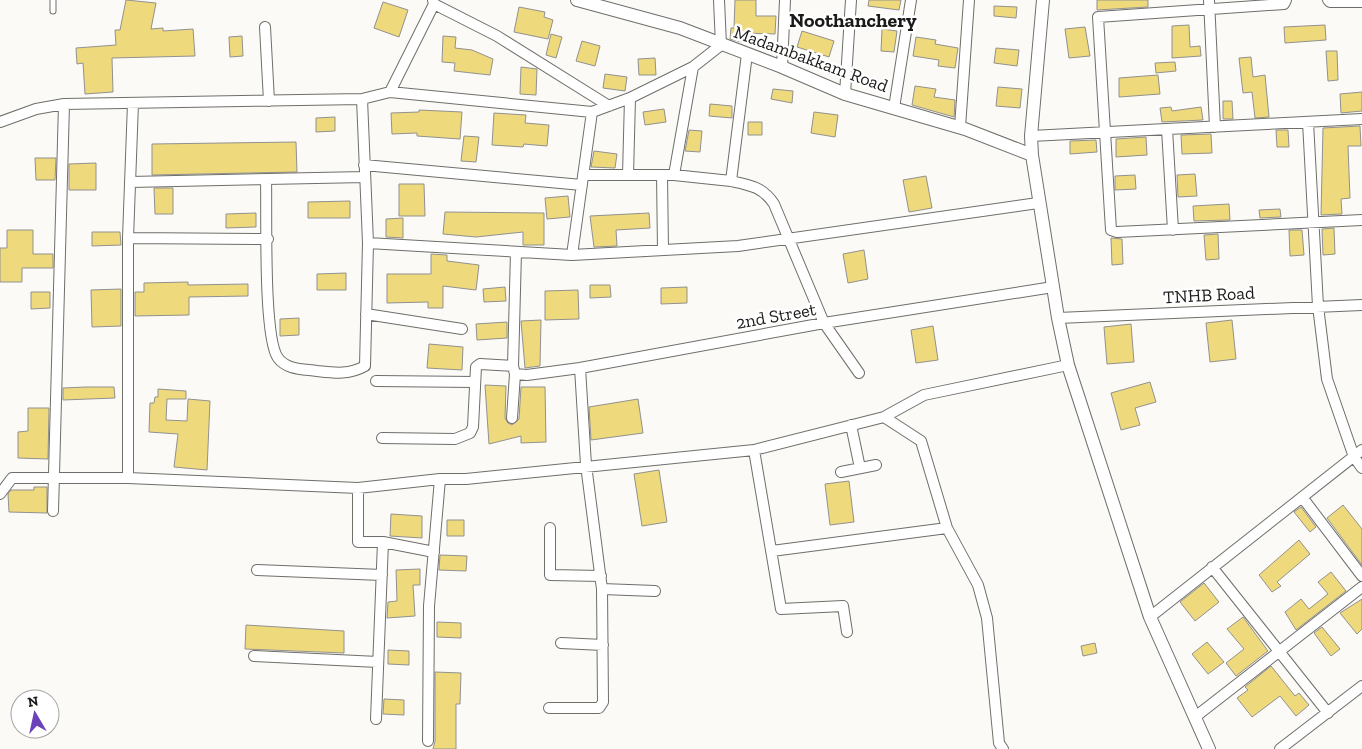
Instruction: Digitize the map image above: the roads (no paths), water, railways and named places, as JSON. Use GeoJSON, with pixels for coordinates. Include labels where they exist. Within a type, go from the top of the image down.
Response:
{"type":"FeatureCollection","features":[{"type":"Feature","properties":{"kind":"street","name":"Madambakkam Road"},"geometry":{"type":"LineString","coordinates":[[577,0],[680,28],[782,67],[845,94],[960,128],[1032,155]]}},
{"type":"Feature","properties":{"kind":"street"},"geometry":{"type":"LineString","coordinates":[[0,122],[36,109],[64,104],[362,99],[390,92],[592,112],[630,98],[693,67],[721,45],[719,0]]}},
{"type":"Feature","properties":{"kind":"street"},"geometry":{"type":"LineString","coordinates":[[782,67],[785,0]]}},
{"type":"Feature","properties":{"kind":"street"},"geometry":{"type":"LineString","coordinates":[[845,94],[851,0]]}},
{"type":"Feature","properties":{"kind":"street"},"geometry":{"type":"LineString","coordinates":[[894,108],[911,0]]}},
{"type":"Feature","properties":{"kind":"street"},"geometry":{"type":"LineString","coordinates":[[960,128],[969,0]]}},
{"type":"Feature","properties":{"kind":"street"},"geometry":{"type":"LineString","coordinates":[[1043,0],[1031,136],[1032,155],[1038,203],[1068,365],[1150,617],[1210,749]]}},
{"type":"Feature","properties":{"kind":"street"},"geometry":{"type":"LineString","coordinates":[[1286,0],[1284,4],[1210,5],[1098,17],[1111,230],[1117,232],[1173,230],[1362,220]]}},
{"type":"Feature","properties":{"kind":"street"},"geometry":{"type":"LineString","coordinates":[[1328,0],[1330,2],[1362,2]]}},
{"type":"Feature","properties":{"kind":"street"},"geometry":{"type":"LineString","coordinates":[[390,92],[434,2],[497,36],[609,106]]}},
{"type":"Feature","properties":{"kind":"street"},"geometry":{"type":"LineString","coordinates":[[1210,5],[1215,127]]}},
{"type":"Feature","properties":{"kind":"street"},"geometry":{"type":"LineString","coordinates":[[265,27],[269,100]]}},
{"type":"Feature","properties":{"kind":"street"},"geometry":{"type":"LineString","coordinates":[[731,181],[747,54]]}},
{"type":"Feature","properties":{"kind":"street"},"geometry":{"type":"LineString","coordinates":[[674,174],[693,67]]}},
{"type":"Feature","properties":{"kind":"street"},"geometry":{"type":"LineString","coordinates":[[628,175],[630,98]]}},
{"type":"Feature","properties":{"kind":"street"},"geometry":{"type":"LineString","coordinates":[[266,179],[269,312],[272,348],[279,360],[292,368],[341,374],[355,372],[365,366],[368,244],[362,99]]}},
{"type":"Feature","properties":{"kind":"street"},"geometry":{"type":"LineString","coordinates":[[128,478],[128,238],[133,103]]}},
{"type":"Feature","properties":{"kind":"street"},"geometry":{"type":"LineString","coordinates":[[53,511],[64,104]]}},
{"type":"Feature","properties":{"kind":"street"},"geometry":{"type":"LineString","coordinates":[[572,255],[592,112]]}},
{"type":"Feature","properties":{"kind":"street"},"geometry":{"type":"LineString","coordinates":[[1031,136],[1362,119]]}},
{"type":"Feature","properties":{"kind":"street"},"geometry":{"type":"LineString","coordinates":[[1308,122],[1318,306],[1327,379],[1354,458],[1362,468]]}},
{"type":"Feature","properties":{"kind":"street"},"geometry":{"type":"LineString","coordinates":[[1167,129],[1173,230]]}},
{"type":"Feature","properties":{"kind":"street"},"geometry":{"type":"LineString","coordinates":[[364,165],[583,180],[628,175],[674,174],[731,181],[752,186],[767,193],[774,204],[824,323],[859,373]]}},
{"type":"Feature","properties":{"kind":"street"},"geometry":{"type":"LineString","coordinates":[[662,175],[663,250]]}},
{"type":"Feature","properties":{"kind":"street"},"geometry":{"type":"LineString","coordinates":[[130,182],[365,177]]}},
{"type":"Feature","properties":{"kind":"street"},"geometry":{"type":"LineString","coordinates":[[368,244],[572,255],[738,246],[1038,203]]}},
{"type":"Feature","properties":{"kind":"street"},"geometry":{"type":"LineString","coordinates":[[128,238],[268,239]]}},
{"type":"Feature","properties":{"kind":"street"},"geometry":{"type":"LineString","coordinates":[[512,418],[516,252]]}},
{"type":"Feature","properties":{"kind":"street","name":"2nd Street"},"geometry":{"type":"LineString","coordinates":[[475,382],[477,365],[514,370],[527,375],[580,368],[824,323],[1053,287]]}},
{"type":"Feature","properties":{"kind":"street","name":"TNHB Road"},"geometry":{"type":"LineString","coordinates":[[1058,318],[1362,305]]}},
{"type":"Feature","properties":{"kind":"street"},"geometry":{"type":"LineString","coordinates":[[366,314],[462,329]]}},
{"type":"Feature","properties":{"kind":"street"},"geometry":{"type":"LineString","coordinates":[[0,494],[12,478],[128,478],[358,488],[754,450],[884,417],[924,395],[1068,365]]}},
{"type":"Feature","properties":{"kind":"street"},"geometry":{"type":"LineString","coordinates":[[549,708],[599,708],[603,702],[602,589],[586,466],[580,368]]}},
{"type":"Feature","properties":{"kind":"street"},"geometry":{"type":"LineString","coordinates":[[376,381],[475,382],[474,427],[464,437],[456,439],[382,438]]}},
{"type":"Feature","properties":{"kind":"street"},"geometry":{"type":"LineString","coordinates":[[884,417],[921,441],[947,528],[978,584],[987,618],[999,743],[1003,749]]}},
{"type":"Feature","properties":{"kind":"street"},"geometry":{"type":"LineString","coordinates":[[851,425],[860,468]]}},
{"type":"Feature","properties":{"kind":"street"},"geometry":{"type":"LineString","coordinates":[[754,450],[781,609],[843,606],[847,632]]}},
{"type":"Feature","properties":{"kind":"street"},"geometry":{"type":"LineString","coordinates":[[1150,617],[1362,450]]}},
{"type":"Feature","properties":{"kind":"street"},"geometry":{"type":"LineString","coordinates":[[841,472],[876,464]]}},
{"type":"Feature","properties":{"kind":"street"},"geometry":{"type":"LineString","coordinates":[[428,741],[429,606],[440,479]]}},
{"type":"Feature","properties":{"kind":"street"},"geometry":{"type":"LineString","coordinates":[[358,488],[358,542],[383,542],[434,552]]}},
{"type":"Feature","properties":{"kind":"street"},"geometry":{"type":"LineString","coordinates":[[1302,497],[1362,576]]}},
{"type":"Feature","properties":{"kind":"street"},"geometry":{"type":"LineString","coordinates":[[550,528],[550,575],[601,576]]}},
{"type":"Feature","properties":{"kind":"street"},"geometry":{"type":"LineString","coordinates":[[772,551],[947,528]]}},
{"type":"Feature","properties":{"kind":"street"},"geometry":{"type":"LineString","coordinates":[[376,719],[383,542]]}},
{"type":"Feature","properties":{"kind":"street"},"geometry":{"type":"LineString","coordinates":[[1212,567],[1328,713]]}},
{"type":"Feature","properties":{"kind":"street"},"geometry":{"type":"LineString","coordinates":[[257,570],[382,575]]}},
{"type":"Feature","properties":{"kind":"street"},"geometry":{"type":"LineString","coordinates":[[1195,717],[1280,653],[1362,587]]}},
{"type":"Feature","properties":{"kind":"street"},"geometry":{"type":"LineString","coordinates":[[602,589],[655,591]]}},
{"type":"Feature","properties":{"kind":"street"},"geometry":{"type":"LineString","coordinates":[[561,643],[603,645]]}},
{"type":"Feature","properties":{"kind":"street"},"geometry":{"type":"LineString","coordinates":[[254,656],[378,662]]}},
{"type":"Feature","properties":{"kind":"street"},"geometry":{"type":"LineString","coordinates":[[1280,749],[1362,686]]}},
{"type":"Feature","properties":{"kind":"lane"},"geometry":{"type":"LineString","coordinates":[[53,0],[53,11]]}},
{"type":"Feature","properties":{"kind":"district","name":"Noothanchery"},"geometry":{"type":"Point","coordinates":[853,20]}}]}
